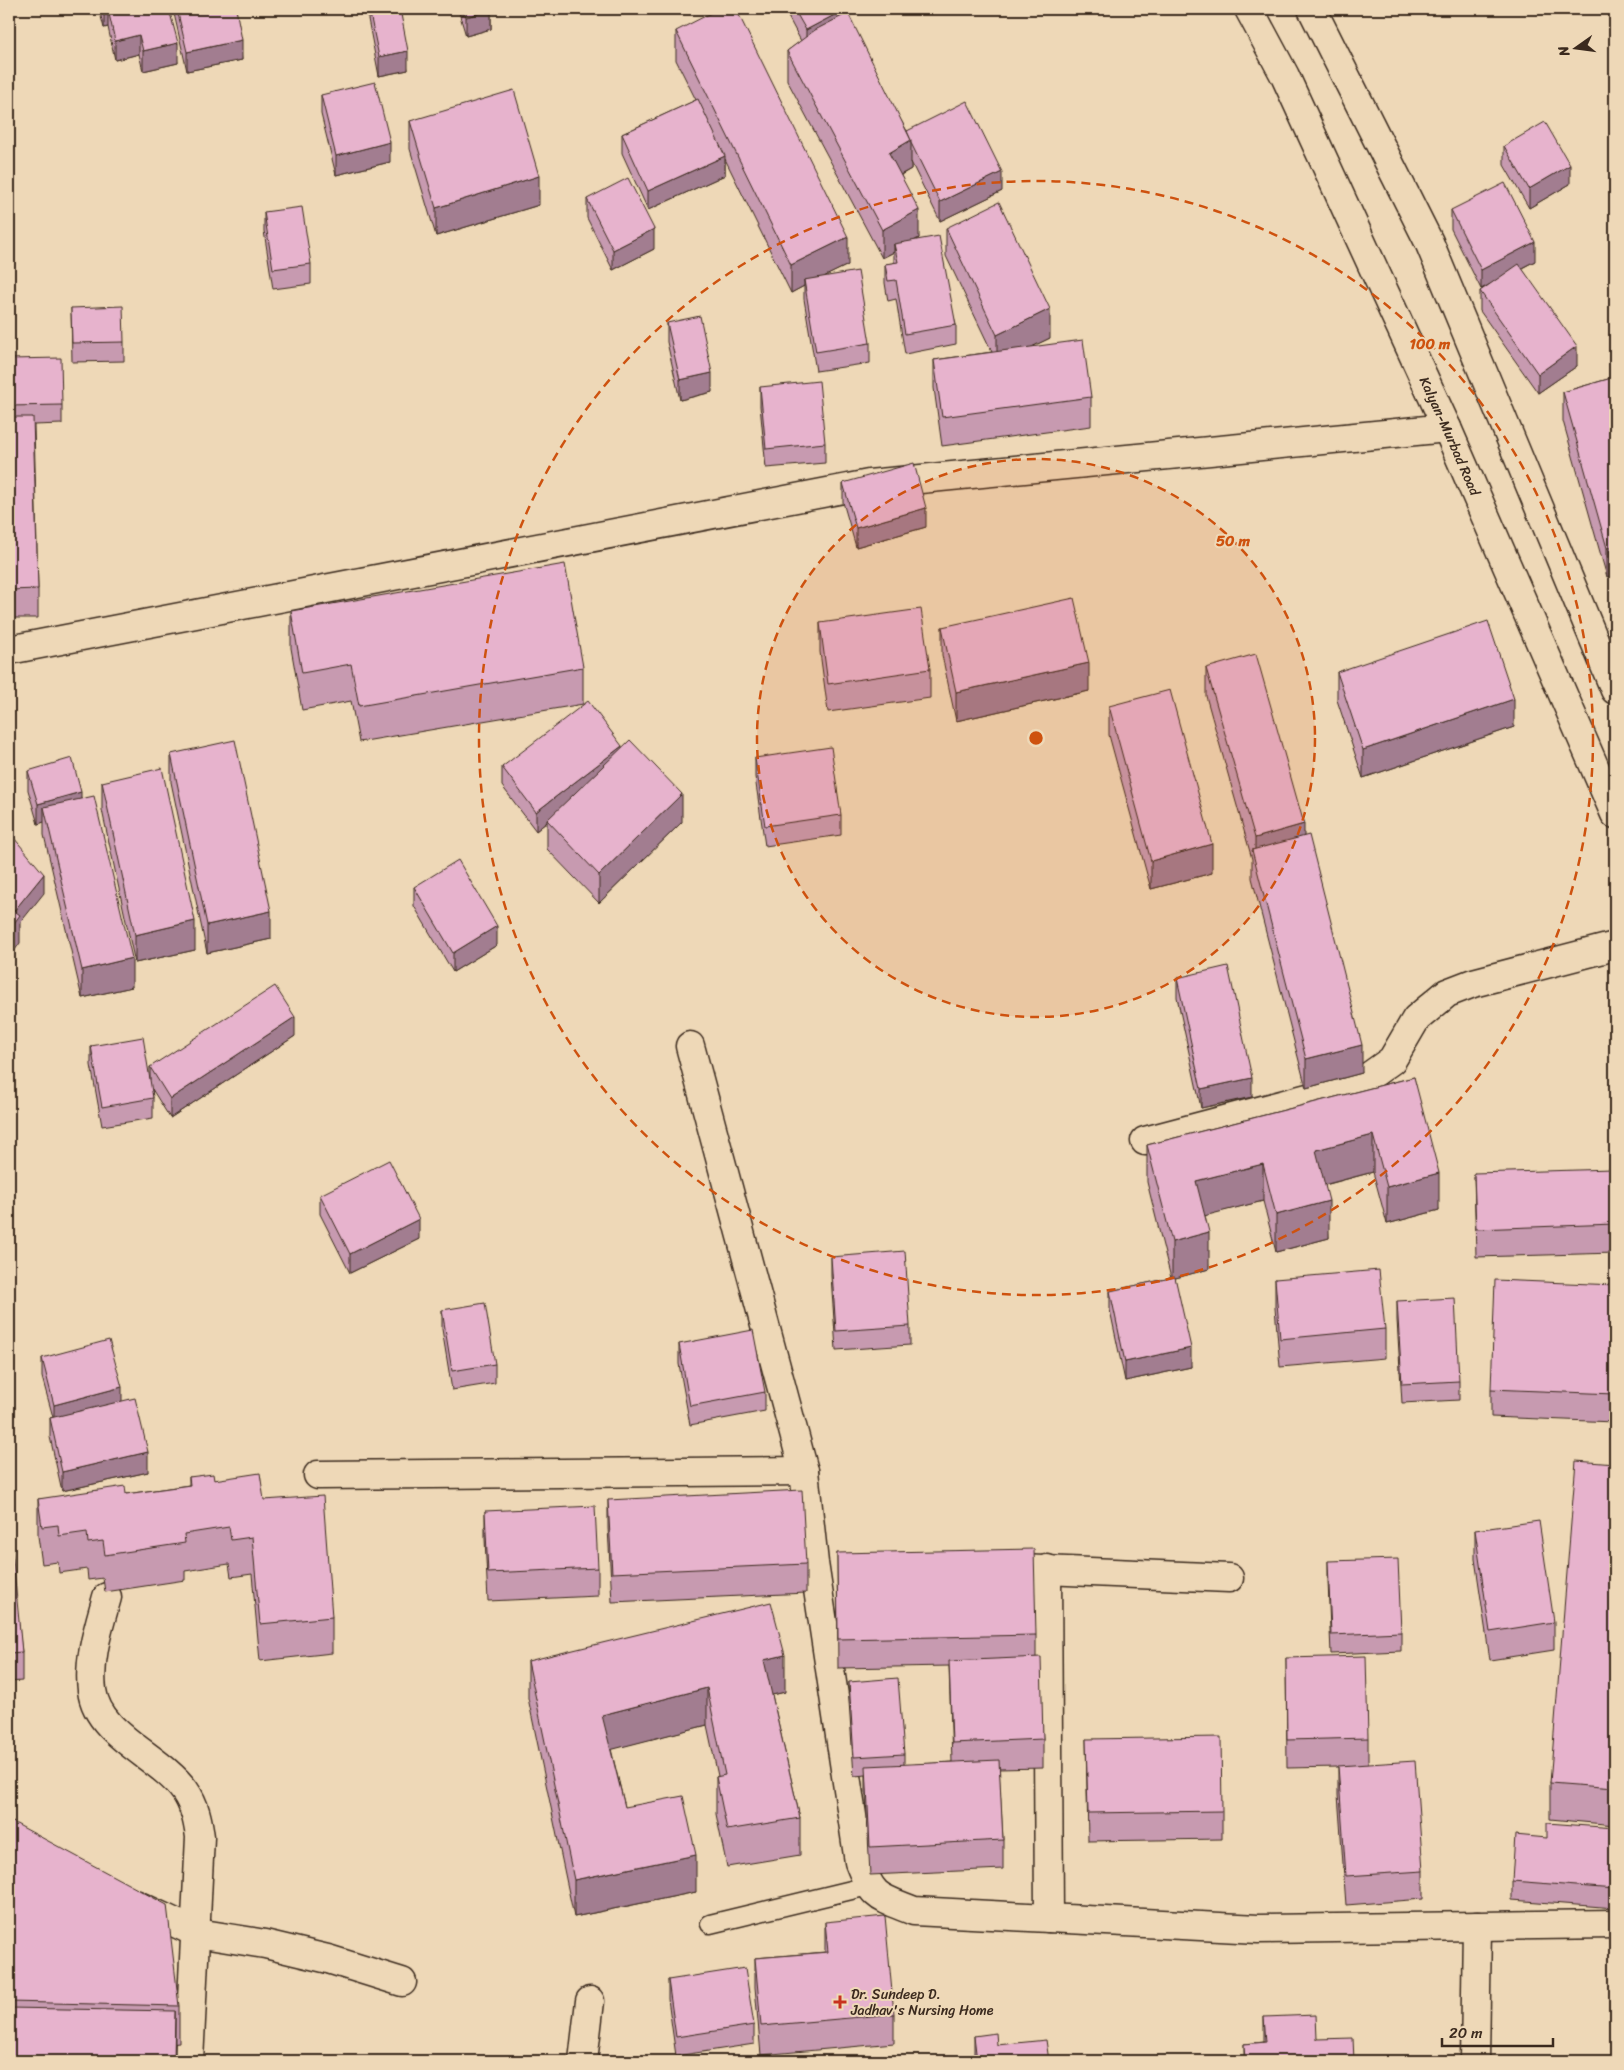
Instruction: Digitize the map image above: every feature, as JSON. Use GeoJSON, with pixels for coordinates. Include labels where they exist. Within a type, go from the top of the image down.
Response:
{"type":"FeatureCollection","features":[{"type":"Feature","properties":{"kind":"street","name":"Kalyan-Murbad Road"},"geometry":{"type":"LineString","coordinates":[[1249,9],[1285,76],[1447,428],[1615,814]]}},
{"type":"Feature","properties":{"kind":"street"},"geometry":{"type":"LineString","coordinates":[[1312,9],[1429,242],[1615,690]]}},
{"type":"Feature","properties":{"kind":"street"},"geometry":{"type":"LineString","coordinates":[[9,650],[869,484],[1447,428]]}},
{"type":"Feature","properties":{"kind":"street"},"geometry":{"type":"LineString","coordinates":[[1145,1141],[1357,1085],[1392,1060],[1416,1019],[1447,993],[1473,983],[1615,946]]}},
{"type":"Feature","properties":{"kind":"street"},"geometry":{"type":"LineString","coordinates":[[690,1046],[804,1471],[814,1563],[859,1862],[868,1886],[880,1898],[914,1911],[1258,1929],[1615,1924]]}},
{"type":"Feature","properties":{"kind":"street"},"geometry":{"type":"LineString","coordinates":[[318,1475],[804,1471]]}},
{"type":"Feature","properties":{"kind":"street"},"geometry":{"type":"LineString","coordinates":[[814,1563],[843,1564]]}},
{"type":"Feature","properties":{"kind":"street"},"geometry":{"type":"LineString","coordinates":[[969,1567],[1229,1578]]}},
{"type":"Feature","properties":{"kind":"street"},"geometry":{"type":"LineString","coordinates":[[1047,1569],[1049,1918]]}},
{"type":"Feature","properties":{"kind":"street"},"geometry":{"type":"LineString","coordinates":[[107,1597],[93,1653],[92,1691],[105,1723],[170,1774],[185,1791],[196,1813],[200,1837],[196,1882],[197,1933],[189,2061]]}},
{"type":"Feature","properties":{"kind":"street"},"geometry":{"type":"LineString","coordinates":[[116,1896],[197,1933],[274,1946],[402,1982]]}},
{"type":"Feature","properties":{"kind":"street"},"geometry":{"type":"LineString","coordinates":[[1475,2061],[1477,1926]]}},
{"type":"Feature","properties":{"kind":"street"},"geometry":{"type":"LineString","coordinates":[[583,2061],[590,2001]]}},
{"type":"Feature","properties":{"kind":"lane"},"geometry":{"type":"LineString","coordinates":[[710,1924],[868,1886]]}},
{"type":"Feature","properties":{"kind":"building"},"geometry":{"type":"Polygon","coordinates":[[[108,9],[169,9],[178,43],[143,51],[139,35],[115,41],[108,9]]]}},
{"type":"Feature","properties":{"kind":"building"},"geometry":{"type":"Polygon","coordinates":[[[177,9],[236,9],[242,40],[187,52],[177,9]]]}},
{"type":"Feature","properties":{"kind":"building"},"geometry":{"type":"Polygon","coordinates":[[[369,9],[400,9],[408,51],[379,57],[369,9]]]}},
{"type":"Feature","properties":{"kind":"building"},"geometry":{"type":"Polygon","coordinates":[[[464,9],[491,9],[491,10],[466,17],[464,9]]]}},
{"type":"Feature","properties":{"kind":"building"},"geometry":{"type":"Polygon","coordinates":[[[719,9],[736,9],[848,237],[791,265],[676,31],[719,9]]]}},
{"type":"Feature","properties":{"kind":"building"},"geometry":{"type":"Polygon","coordinates":[[[794,9],[841,9],[842,11],[806,30],[794,9]]]}},
{"type":"Feature","properties":{"kind":"building"},"geometry":{"type":"Polygon","coordinates":[[[848,13],[911,140],[889,153],[919,210],[882,230],[787,51],[815,30],[848,13]]]}},
{"type":"Feature","properties":{"kind":"building"},"geometry":{"type":"Polygon","coordinates":[[[375,82],[390,142],[336,156],[321,95],[375,82]]]}},
{"type":"Feature","properties":{"kind":"building"},"geometry":{"type":"Polygon","coordinates":[[[514,90],[539,176],[436,208],[410,121],[514,90]]]}},
{"type":"Feature","properties":{"kind":"building"},"geometry":{"type":"Polygon","coordinates":[[[698,99],[725,156],[648,191],[622,134],[698,99]]]}},
{"type":"Feature","properties":{"kind":"building"},"geometry":{"type":"Polygon","coordinates":[[[967,101],[1002,172],[940,202],[907,131],[967,101]]]}},
{"type":"Feature","properties":{"kind":"building"},"geometry":{"type":"Polygon","coordinates":[[[1545,122],[1570,165],[1529,189],[1504,146],[1545,122]]]}},
{"type":"Feature","properties":{"kind":"building"},"geometry":{"type":"Polygon","coordinates":[[[628,178],[654,229],[613,250],[587,199],[628,178]]]}},
{"type":"Feature","properties":{"kind":"building"},"geometry":{"type":"Polygon","coordinates":[[[1505,183],[1535,242],[1481,270],[1451,210],[1505,183]]]}},
{"type":"Feature","properties":{"kind":"building"},"geometry":{"type":"Polygon","coordinates":[[[999,202],[1050,309],[997,335],[946,228],[999,202]]]}},
{"type":"Feature","properties":{"kind":"building"},"geometry":{"type":"Polygon","coordinates":[[[302,207],[311,264],[273,269],[264,212],[302,207]]]}},
{"type":"Feature","properties":{"kind":"building"},"geometry":{"type":"Polygon","coordinates":[[[939,236],[956,325],[905,334],[896,280],[888,281],[885,264],[898,262],[894,244],[939,236]]]}},
{"type":"Feature","properties":{"kind":"building"},"geometry":{"type":"Polygon","coordinates":[[[1519,264],[1577,346],[1538,374],[1480,291],[1519,264]]]}},
{"type":"Feature","properties":{"kind":"building"},"geometry":{"type":"Polygon","coordinates":[[[858,271],[870,343],[816,352],[804,280],[858,271]]]}},
{"type":"Feature","properties":{"kind":"building"},"geometry":{"type":"Polygon","coordinates":[[[123,306],[124,342],[72,343],[71,308],[123,306]]]}},
{"type":"Feature","properties":{"kind":"building"},"geometry":{"type":"Polygon","coordinates":[[[700,316],[712,373],[680,380],[667,323],[700,316]]]}},
{"type":"Feature","properties":{"kind":"building"},"geometry":{"type":"Polygon","coordinates":[[[1083,340],[1091,397],[942,417],[934,360],[1083,340]]]}},
{"type":"Feature","properties":{"kind":"building"},"geometry":{"type":"Polygon","coordinates":[[[61,358],[62,405],[9,406],[9,359],[61,358]]]}},
{"type":"Feature","properties":{"kind":"building"},"geometry":{"type":"Polygon","coordinates":[[[1615,377],[1615,546],[1607,548],[1563,392],[1615,377]]]}},
{"type":"Feature","properties":{"kind":"building"},"geometry":{"type":"Polygon","coordinates":[[[819,381],[825,443],[766,449],[760,387],[819,381]]]}},
{"type":"Feature","properties":{"kind":"building"},"geometry":{"type":"Polygon","coordinates":[[[9,417],[33,417],[38,589],[9,590],[9,417]]]}},
{"type":"Feature","properties":{"kind":"building"},"geometry":{"type":"Polygon","coordinates":[[[914,463],[926,508],[856,528],[843,483],[914,463]]]}},
{"type":"Feature","properties":{"kind":"building"},"geometry":{"type":"Polygon","coordinates":[[[565,564],[583,667],[359,706],[351,664],[302,673],[291,611],[565,564]]]}},
{"type":"Feature","properties":{"kind":"building"},"geometry":{"type":"Polygon","coordinates":[[[1074,598],[1089,663],[956,692],[942,627],[1074,598]]]}},
{"type":"Feature","properties":{"kind":"building"},"geometry":{"type":"Polygon","coordinates":[[[921,609],[930,669],[828,684],[820,623],[921,609]]]}},
{"type":"Feature","properties":{"kind":"building"},"geometry":{"type":"Polygon","coordinates":[[[1488,621],[1514,699],[1363,750],[1337,672],[1488,621]]]}},
{"type":"Feature","properties":{"kind":"building"},"geometry":{"type":"Polygon","coordinates":[[[1256,654],[1304,824],[1255,838],[1206,668],[1256,654]]]}},
{"type":"Feature","properties":{"kind":"building"},"geometry":{"type":"Polygon","coordinates":[[[1170,690],[1212,844],[1151,861],[1109,706],[1170,690]]]}},
{"type":"Feature","properties":{"kind":"building"},"geometry":{"type":"Polygon","coordinates":[[[588,701],[622,746],[536,812],[502,767],[588,701]]]}},
{"type":"Feature","properties":{"kind":"building"},"geometry":{"type":"Polygon","coordinates":[[[235,740],[271,911],[207,925],[171,754],[235,740]]]}},
{"type":"Feature","properties":{"kind":"building"},"geometry":{"type":"Polygon","coordinates":[[[630,740],[682,794],[599,875],[547,820],[630,740]]]}},
{"type":"Feature","properties":{"kind":"building"},"geometry":{"type":"Polygon","coordinates":[[[831,747],[841,815],[765,826],[755,758],[831,747]]]}},
{"type":"Feature","properties":{"kind":"building"},"geometry":{"type":"Polygon","coordinates":[[[72,758],[81,792],[38,804],[28,771],[72,758]]]}},
{"type":"Feature","properties":{"kind":"building"},"geometry":{"type":"Polygon","coordinates":[[[162,768],[195,921],[135,935],[102,782],[162,768]]]}},
{"type":"Feature","properties":{"kind":"building"},"geometry":{"type":"Polygon","coordinates":[[[94,796],[132,958],[82,970],[44,807],[94,796]]]}},
{"type":"Feature","properties":{"kind":"building"},"geometry":{"type":"Polygon","coordinates":[[[9,832],[44,874],[14,911],[9,907],[9,832]]]}},
{"type":"Feature","properties":{"kind":"building"},"geometry":{"type":"Polygon","coordinates":[[[1309,835],[1362,1045],[1306,1059],[1252,850],[1309,835]]]}},
{"type":"Feature","properties":{"kind":"building"},"geometry":{"type":"Polygon","coordinates":[[[458,860],[497,926],[453,953],[414,887],[458,860]]]}},
{"type":"Feature","properties":{"kind":"building"},"geometry":{"type":"Polygon","coordinates":[[[9,907],[20,915],[9,930],[9,907]]]}},
{"type":"Feature","properties":{"kind":"building"},"geometry":{"type":"Polygon","coordinates":[[[1228,966],[1252,1078],[1201,1089],[1177,978],[1228,966]]]}},
{"type":"Feature","properties":{"kind":"building"},"geometry":{"type":"Polygon","coordinates":[[[275,986],[295,1017],[170,1099],[150,1067],[275,986]]]}},
{"type":"Feature","properties":{"kind":"building"},"geometry":{"type":"Polygon","coordinates":[[[143,1037],[153,1098],[102,1107],[91,1046],[143,1037]]]}},
{"type":"Feature","properties":{"kind":"building"},"geometry":{"type":"Polygon","coordinates":[[[1414,1077],[1439,1173],[1387,1187],[1373,1135],[1316,1150],[1329,1201],[1276,1215],[1263,1164],[1196,1181],[1209,1232],[1172,1242],[1147,1145],[1414,1077]]]}},
{"type":"Feature","properties":{"kind":"building"},"geometry":{"type":"Polygon","coordinates":[[[389,1160],[419,1219],[350,1254],[320,1195],[389,1160]]]}},
{"type":"Feature","properties":{"kind":"building"},"geometry":{"type":"Polygon","coordinates":[[[1613,1169],[1615,1224],[1476,1229],[1474,1173],[1613,1169]]]}},
{"type":"Feature","properties":{"kind":"building"},"geometry":{"type":"Polygon","coordinates":[[[905,1251],[910,1326],[836,1331],[831,1257],[905,1251]]]}},
{"type":"Feature","properties":{"kind":"building"},"geometry":{"type":"Polygon","coordinates":[[[1379,1270],[1385,1329],[1280,1339],[1275,1279],[1379,1270]]]}},
{"type":"Feature","properties":{"kind":"building"},"geometry":{"type":"Polygon","coordinates":[[[1175,1277],[1191,1348],[1125,1362],[1110,1291],[1175,1277]]]}},
{"type":"Feature","properties":{"kind":"building"},"geometry":{"type":"Polygon","coordinates":[[[1495,1280],[1615,1285],[1614,1394],[1491,1389],[1495,1280]]]}},
{"type":"Feature","properties":{"kind":"building"},"geometry":{"type":"Polygon","coordinates":[[[1455,1298],[1459,1381],[1402,1384],[1397,1301],[1455,1298]]]}},
{"type":"Feature","properties":{"kind":"building"},"geometry":{"type":"Polygon","coordinates":[[[485,1303],[495,1364],[452,1371],[442,1310],[485,1303]]]}},
{"type":"Feature","properties":{"kind":"building"},"geometry":{"type":"Polygon","coordinates":[[[753,1330],[765,1392],[690,1406],[679,1344],[753,1330]]]}},
{"type":"Feature","properties":{"kind":"building"},"geometry":{"type":"Polygon","coordinates":[[[109,1340],[122,1387],[54,1405],[42,1358],[109,1340]]]}},
{"type":"Feature","properties":{"kind":"building"},"geometry":{"type":"Polygon","coordinates":[[[135,1398],[148,1452],[62,1472],[50,1418],[135,1398]]]}},
{"type":"Feature","properties":{"kind":"building"},"geometry":{"type":"Polygon","coordinates":[[[1576,1461],[1615,1464],[1615,1788],[1550,1783],[1576,1461]]]}},
{"type":"Feature","properties":{"kind":"building"},"geometry":{"type":"Polygon","coordinates":[[[260,1473],[264,1500],[323,1496],[332,1617],[260,1624],[252,1537],[231,1540],[229,1527],[184,1534],[185,1543],[105,1555],[103,1541],[88,1543],[87,1532],[59,1536],[58,1525],[42,1527],[38,1499],[125,1486],[126,1494],[190,1485],[189,1477],[213,1474],[214,1480],[260,1473]]]}},
{"type":"Feature","properties":{"kind":"building"},"geometry":{"type":"Polygon","coordinates":[[[802,1490],[806,1564],[612,1573],[608,1500],[802,1490]]]}},
{"type":"Feature","properties":{"kind":"building"},"geometry":{"type":"Polygon","coordinates":[[[595,1506],[598,1568],[488,1573],[485,1511],[595,1506]]]}},
{"type":"Feature","properties":{"kind":"building"},"geometry":{"type":"Polygon","coordinates":[[[1539,1521],[1554,1622],[1490,1632],[1475,1530],[1539,1521]]]}},
{"type":"Feature","properties":{"kind":"building"},"geometry":{"type":"Polygon","coordinates":[[[9,1549],[12,1549],[22,1652],[9,1653],[9,1549]]]}},
{"type":"Feature","properties":{"kind":"building"},"geometry":{"type":"Polygon","coordinates":[[[1034,1549],[1036,1635],[838,1639],[837,1553],[1034,1549]]]}},
{"type":"Feature","properties":{"kind":"building"},"geometry":{"type":"Polygon","coordinates":[[[1398,1559],[1401,1632],[1331,1635],[1328,1561],[1398,1559]]]}},
{"type":"Feature","properties":{"kind":"building"},"geometry":{"type":"Polygon","coordinates":[[[771,1602],[785,1655],[764,1660],[800,1818],[727,1830],[716,1777],[725,1775],[707,1688],[602,1715],[625,1807],[683,1796],[696,1855],[574,1880],[528,1661],[771,1602]]]}},
{"type":"Feature","properties":{"kind":"building"},"geometry":{"type":"Polygon","coordinates":[[[1366,1656],[1368,1738],[1287,1740],[1286,1658],[1366,1656]]]}},
{"type":"Feature","properties":{"kind":"building"},"geometry":{"type":"Polygon","coordinates":[[[1041,1657],[1043,1739],[952,1743],[949,1661],[1041,1657]]]}},
{"type":"Feature","properties":{"kind":"building"},"geometry":{"type":"Polygon","coordinates":[[[898,1678],[904,1754],[854,1757],[849,1682],[898,1678]]]}},
{"type":"Feature","properties":{"kind":"building"},"geometry":{"type":"Polygon","coordinates":[[[1221,1737],[1222,1811],[1088,1813],[1086,1739],[1221,1737]]]}},
{"type":"Feature","properties":{"kind":"building"},"geometry":{"type":"Polygon","coordinates":[[[999,1760],[1003,1840],[870,1847],[866,1766],[999,1760]]]}},
{"type":"Feature","properties":{"kind":"building"},"geometry":{"type":"Polygon","coordinates":[[[1415,1761],[1423,1871],[1346,1876],[1338,1766],[1415,1761]]]}},
{"type":"Feature","properties":{"kind":"building"},"geometry":{"type":"Polygon","coordinates":[[[9,1820],[167,1905],[179,2006],[9,2002],[9,1820]]]}},
{"type":"Feature","properties":{"kind":"building"},"geometry":{"type":"Polygon","coordinates":[[[1547,1823],[1615,1828],[1615,1889],[1512,1881],[1515,1835],[1547,1838],[1547,1823]]]}},
{"type":"Feature","properties":{"kind":"building"},"geometry":{"type":"Polygon","coordinates":[[[885,1916],[894,2014],[761,2026],[755,1958],[828,1952],[825,1922],[885,1916]]]}},
{"type":"Feature","properties":{"kind":"building"},"geometry":{"type":"Polygon","coordinates":[[[745,1968],[754,2025],[676,2037],[668,1980],[745,1968]]]}},
{"type":"Feature","properties":{"kind":"building"},"geometry":{"type":"Polygon","coordinates":[[[9,2008],[175,2011],[174,2061],[9,2061],[9,2008]]]}},
{"type":"Feature","properties":{"kind":"building"},"geometry":{"type":"Polygon","coordinates":[[[1316,2015],[1317,2039],[1353,2038],[1354,2061],[1245,2061],[1244,2044],[1266,2042],[1264,2017],[1316,2015]]]}},
{"type":"Feature","properties":{"kind":"building"},"geometry":{"type":"Polygon","coordinates":[[[996,2033],[997,2045],[1046,2040],[1049,2061],[977,2061],[974,2036],[996,2033]]]}},
{"type":"Feature","properties":{"kind":"building"},"geometry":{"type":"Polygon","coordinates":[[[1140,2057],[1166,2060],[1166,2061],[1140,2061],[1140,2057]]]}},
{"type":"Feature","properties":{"kind":"building"},"geometry":{"type":"Polygon","coordinates":[[[1463,2058],[1463,2061],[1407,2061],[1407,2060],[1463,2058]]]}},
{"type":"Feature","properties":{"kind":"building"},"geometry":{"type":"Polygon","coordinates":[[[955,2059],[956,2061],[933,2061],[955,2059]]]}},
{"type":"Feature","properties":{"kind":"place","name":"Dr. Sundeep D. Jadhav's Nursing Home"},"geometry":{"type":"Point","coordinates":[840,2002]}}]}
